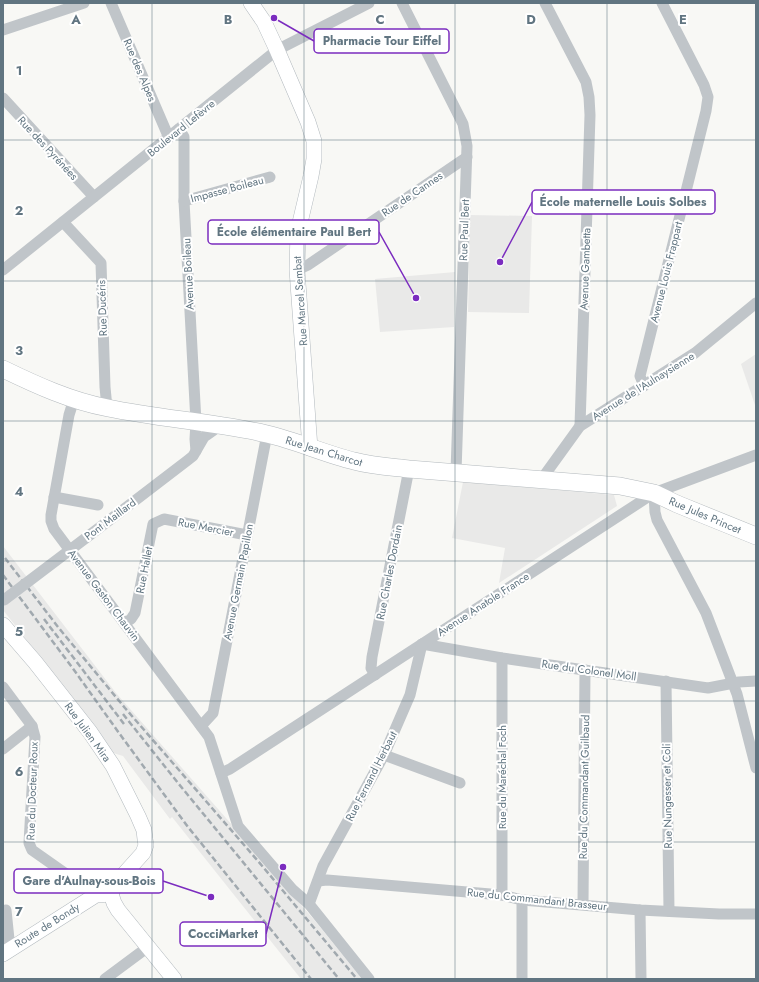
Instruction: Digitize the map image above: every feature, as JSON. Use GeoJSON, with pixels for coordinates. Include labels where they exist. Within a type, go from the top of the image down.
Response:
{"type":"FeatureCollection","features":[{"type":"Feature","properties":{"kind":"main road","name":"Rue Jean Charcot"},"geometry":{"type":"LineString","coordinates":[[3,369],[33,384],[74,399],[107,408],[221,425],[267,434],[355,462],[409,469],[620,486],[654,493]]}},
{"type":"Feature","properties":{"kind":"main road","name":"Rue Jules Princet"},"geometry":{"type":"LineString","coordinates":[[654,493],[677,504],[756,536]]}},
{"type":"Feature","properties":{"kind":"street"},"geometry":{"type":"LineString","coordinates":[[3,30],[84,3]]}},
{"type":"Feature","properties":{"kind":"street","name":"Rue des Alpes"},"geometry":{"type":"LineString","coordinates":[[111,3],[169,138]]}},
{"type":"Feature","properties":{"kind":"street","name":"Rue Marcel Sembat"},"geometry":{"type":"LineString","coordinates":[[251,3],[264,22],[278,50],[308,122],[314,141],[314,159],[311,176],[298,231],[297,270],[310,448]]}},
{"type":"Feature","properties":{"kind":"street","name":"Boulevard Lefèvre"},"geometry":{"type":"LineString","coordinates":[[3,270],[278,50],[369,3]]}},
{"type":"Feature","properties":{"kind":"street","name":"Rue Paul Bert"},"geometry":{"type":"LineString","coordinates":[[402,3],[464,124],[468,146],[456,472]]}},
{"type":"Feature","properties":{"kind":"street","name":"Avenue Gambetta"},"geometry":{"type":"LineString","coordinates":[[545,3],[586,82],[589,97],[590,123],[580,426]]}},
{"type":"Feature","properties":{"kind":"street","name":"Avenue Louis Frappart"},"geometry":{"type":"LineString","coordinates":[[644,386],[640,376],[706,111],[708,97],[704,85],[662,3]]}},
{"type":"Feature","properties":{"kind":"street","name":"Rue des Pyrénées"},"geometry":{"type":"LineString","coordinates":[[3,98],[94,197]]}},
{"type":"Feature","properties":{"kind":"street","name":"Avenue Boileau"},"geometry":{"type":"LineString","coordinates":[[179,128],[184,137],[184,201],[196,422]]}},
{"type":"Feature","properties":{"kind":"street","name":"Rue de Cannes"},"geometry":{"type":"LineString","coordinates":[[297,270],[308,265],[467,157]]}},
{"type":"Feature","properties":{"kind":"street","name":"Impasse Boileau"},"geometry":{"type":"LineString","coordinates":[[184,201],[270,177]]}},
{"type":"Feature","properties":{"kind":"street","name":"Rue Ducéris"},"geometry":{"type":"LineString","coordinates":[[63,222],[101,263],[107,408]]}},
{"type":"Feature","properties":{"kind":"street","name":"Avenue de l'Aulnaysienne"},"geometry":{"type":"LineString","coordinates":[[541,480],[580,426],[695,353],[756,302]]}},
{"type":"Feature","properties":{"kind":"street","name":"Avenue Gaston Chauvin"},"geometry":{"type":"LineString","coordinates":[[74,399],[69,415],[54,497],[51,519],[54,529],[202,726],[212,742],[238,826],[293,890],[309,904],[369,979]]}},
{"type":"Feature","properties":{"kind":"street"},"geometry":{"type":"LineString","coordinates":[[196,422],[194,439],[196,451]]}},
{"type":"Feature","properties":{"kind":"street","name":"Pont Maillard"},"geometry":{"type":"LineString","coordinates":[[3,600],[193,456],[204,437],[221,425]]}},
{"type":"Feature","properties":{"kind":"street","name":"Avenue Germain Papillon"},"geometry":{"type":"LineString","coordinates":[[202,726],[213,714],[267,434]]}},
{"type":"Feature","properties":{"kind":"street","name":"Avenue Anatole France"},"geometry":{"type":"LineString","coordinates":[[221,773],[230,769],[654,493],[756,455]]}},
{"type":"Feature","properties":{"kind":"street","name":"Rue Charles Dordain"},"geometry":{"type":"LineString","coordinates":[[374,675],[371,668],[372,658],[409,469]]}},
{"type":"Feature","properties":{"kind":"street"},"geometry":{"type":"LineString","coordinates":[[654,493],[657,520],[706,613],[733,683],[756,768]]}},
{"type":"Feature","properties":{"kind":"street"},"geometry":{"type":"LineString","coordinates":[[54,497],[98,506]]}},
{"type":"Feature","properties":{"kind":"street","name":"Rue Mercier"},"geometry":{"type":"LineString","coordinates":[[164,519],[247,535]]}},
{"type":"Feature","properties":{"kind":"street","name":"Rue Hallet"},"geometry":{"type":"LineString","coordinates":[[125,623],[131,619],[135,612],[153,524],[164,519]]}},
{"type":"Feature","properties":{"kind":"street","name":"Rue Julien Mira"},"geometry":{"type":"LineString","coordinates":[[3,625],[35,662],[85,726],[113,766],[144,830],[146,845],[143,853],[116,883],[111,894]]}},
{"type":"Feature","properties":{"kind":"street","name":"Rue du Colonel Moll"},"geometry":{"type":"LineString","coordinates":[[422,644],[502,658],[708,688],[733,683],[756,681]]}},
{"type":"Feature","properties":{"kind":"street","name":"Rue Fernand Herbaut"},"geometry":{"type":"LineString","coordinates":[[309,904],[323,866],[384,755],[410,695],[422,644]]}},
{"type":"Feature","properties":{"kind":"street","name":"Rue du Maréchal Foch"},"geometry":{"type":"LineString","coordinates":[[502,658],[502,895]]}},
{"type":"Feature","properties":{"kind":"street","name":"Rue du Commandant Guilbaud"},"geometry":{"type":"LineString","coordinates":[[584,904],[585,670]]}},
{"type":"Feature","properties":{"kind":"street","name":"Rue Nungesser et Coli"},"geometry":{"type":"LineString","coordinates":[[666,681],[669,911]]}},
{"type":"Feature","properties":{"kind":"street","name":"Rue du Docteur Roux"},"geometry":{"type":"LineString","coordinates":[[3,687],[32,726],[34,737],[29,843],[32,850],[96,895]]}},
{"type":"Feature","properties":{"kind":"street"},"geometry":{"type":"LineString","coordinates":[[3,749],[32,726]]}},
{"type":"Feature","properties":{"kind":"street"},"geometry":{"type":"LineString","coordinates":[[384,755],[460,783]]}},
{"type":"Feature","properties":{"kind":"street","name":"Rue du Commandant Brasseur"},"geometry":{"type":"LineString","coordinates":[[318,882],[327,880],[502,895],[522,900],[584,904],[640,910],[719,914],[756,914]]}},
{"type":"Feature","properties":{"kind":"street"},"geometry":{"type":"LineString","coordinates":[[111,894],[118,910],[174,979]]}},
{"type":"Feature","properties":{"kind":"street","name":"Route de Bondy"},"geometry":{"type":"LineString","coordinates":[[6,952],[96,895],[111,894]]}},
{"type":"Feature","properties":{"kind":"street"},"geometry":{"type":"LineString","coordinates":[[522,900],[522,979]]}},
{"type":"Feature","properties":{"kind":"street"},"geometry":{"type":"LineString","coordinates":[[6,910],[6,952]]}},
{"type":"Feature","properties":{"kind":"street"},"geometry":{"type":"LineString","coordinates":[[640,910],[641,979]]}},
{"type":"Feature","properties":{"kind":"street"},"geometry":{"type":"LineString","coordinates":[[105,979],[148,947]]}},
{"type":"Feature","properties":{"kind":"shaded area"},"geometry":{"type":"Polygon","coordinates":[[[470,215],[532,216],[529,313],[468,312],[470,215]]]}},
{"type":"Feature","properties":{"kind":"shaded area"},"geometry":{"type":"Polygon","coordinates":[[[455,272],[454,327],[380,332],[375,279],[455,272]]]}},
{"type":"Feature","properties":{"kind":"shaded area"},"geometry":{"type":"Polygon","coordinates":[[[756,354],[756,408],[741,364],[756,354]]]}},
{"type":"Feature","properties":{"kind":"shaded area"},"geometry":{"type":"Polygon","coordinates":[[[463,482],[614,495],[617,506],[499,583],[505,548],[452,538],[463,482]]]}},
{"type":"Feature","properties":{"kind":"shaded area"},"geometry":{"type":"Polygon","coordinates":[[[3,546],[116,693],[316,922],[362,979],[301,979],[172,817],[170,819],[123,756],[110,752],[60,682],[3,610],[3,546]]]}},
{"type":"Feature","properties":{"kind":"railway"},"geometry":{"type":"LineString","coordinates":[[5,558],[58,627],[125,708],[258,861],[357,979]]}},
{"type":"Feature","properties":{"kind":"railway"},"geometry":{"type":"LineString","coordinates":[[3,575],[188,827],[311,979]]}},
{"type":"Feature","properties":{"kind":"railway"},"geometry":{"type":"LineString","coordinates":[[44,619],[124,724]]}},
{"type":"Feature","properties":{"kind":"railway"},"geometry":{"type":"LineString","coordinates":[[123,714],[339,979]]}},
{"type":"Feature","properties":{"kind":"place","name":"Pharmacie Tour Eiffel"},"geometry":{"type":"Point","coordinates":[274,18]}},
{"type":"Feature","properties":{"kind":"place","name":"École maternelle Louis Solbes"},"geometry":{"type":"Point","coordinates":[500,262]}},
{"type":"Feature","properties":{"kind":"place","name":"École élémentaire Paul Bert"},"geometry":{"type":"Point","coordinates":[416,298]}},
{"type":"Feature","properties":{"kind":"place","name":"CocciMarket"},"geometry":{"type":"Point","coordinates":[283,867]}},
{"type":"Feature","properties":{"kind":"place","name":"Gare d'Aulnay-sous-Bois"},"geometry":{"type":"Point","coordinates":[211,897]}}]}
